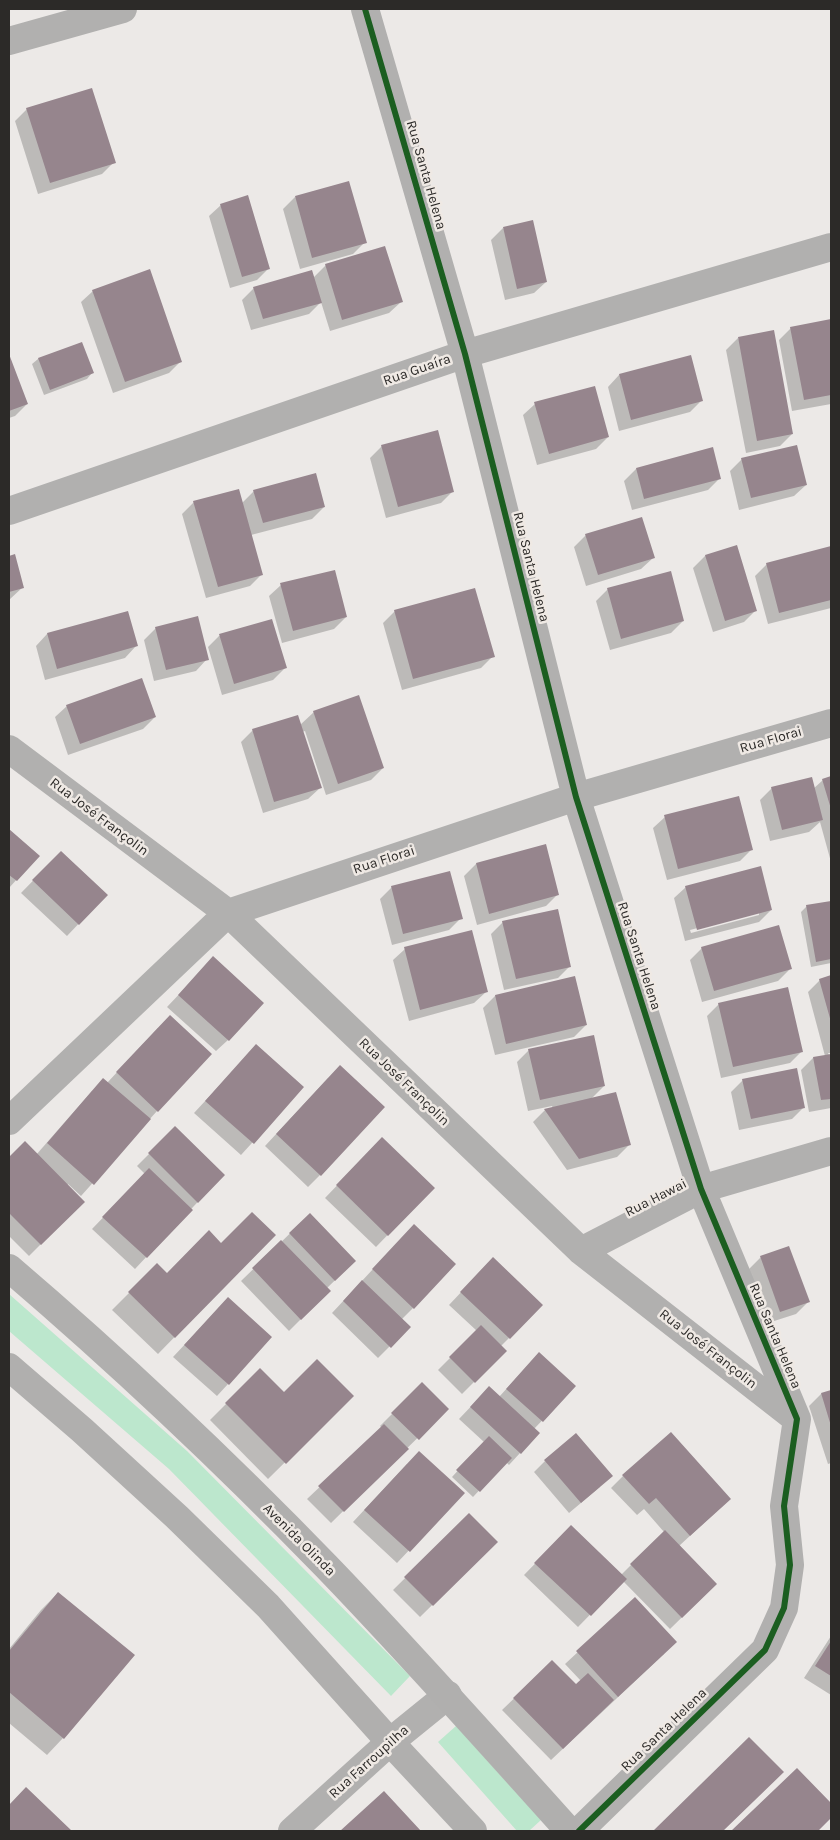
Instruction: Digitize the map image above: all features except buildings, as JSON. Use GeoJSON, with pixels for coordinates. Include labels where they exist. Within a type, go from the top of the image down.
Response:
{"type":"FeatureCollection","features":[{"type":"Feature","properties":{"kind":"street"},"geometry":{"type":"LineString","coordinates":[[9,42],[123,9]]}},
{"type":"Feature","properties":{"kind":"street","name":"Rua Santa Helena"},"geometry":{"type":"LineString","coordinates":[[365,9],[465,354],[576,797],[701,1189],[797,1418],[784,1506],[790,1565],[784,1608],[765,1650],[579,1831]]}},
{"type":"Feature","properties":{"kind":"street","name":"Rua Guaíra"},"geometry":{"type":"LineString","coordinates":[[9,511],[465,354],[831,247]]}},
{"type":"Feature","properties":{"kind":"street","name":"Rua Florai"},"geometry":{"type":"LineString","coordinates":[[9,1121],[228,913],[576,797],[831,723]]}},
{"type":"Feature","properties":{"kind":"street","name":"Rua José Françolin"},"geometry":{"type":"LineString","coordinates":[[9,749],[228,913],[581,1251],[797,1418]]}},
{"type":"Feature","properties":{"kind":"street","name":"Rua Hawai"},"geometry":{"type":"LineString","coordinates":[[581,1251],[701,1189],[831,1151]]}},
{"type":"Feature","properties":{"kind":"street","name":"Avenida Olinda"},"geometry":{"type":"LineString","coordinates":[[9,1268],[149,1393],[325,1565],[448,1695],[569,1831]]}},
{"type":"Feature","properties":{"kind":"street"},"geometry":{"type":"LineString","coordinates":[[9,1367],[82,1430],[177,1517],[268,1606],[473,1831]]}},
{"type":"Feature","properties":{"kind":"street","name":"Rua Farroupilha"},"geometry":{"type":"LineString","coordinates":[[292,1831],[390,1742],[448,1695]]}},
{"type":"Feature","properties":{"kind":"green space"},"geometry":{"type":"Polygon","coordinates":[[[9,1294],[187,1451],[410,1676],[391,1696],[169,1469],[9,1331],[9,1294]]]}},
{"type":"Feature","properties":{"kind":"green space"},"geometry":{"type":"Polygon","coordinates":[[[456,1726],[541,1820],[529,1831],[517,1831],[438,1742],[456,1726]]]}},
{"type":"Feature","properties":{"kind":"cycle path"},"geometry":{"type":"LineString","coordinates":[[365,9],[465,354],[576,797],[701,1189],[797,1419],[784,1506],[790,1565],[784,1608],[765,1650],[579,1831]]}}]}
